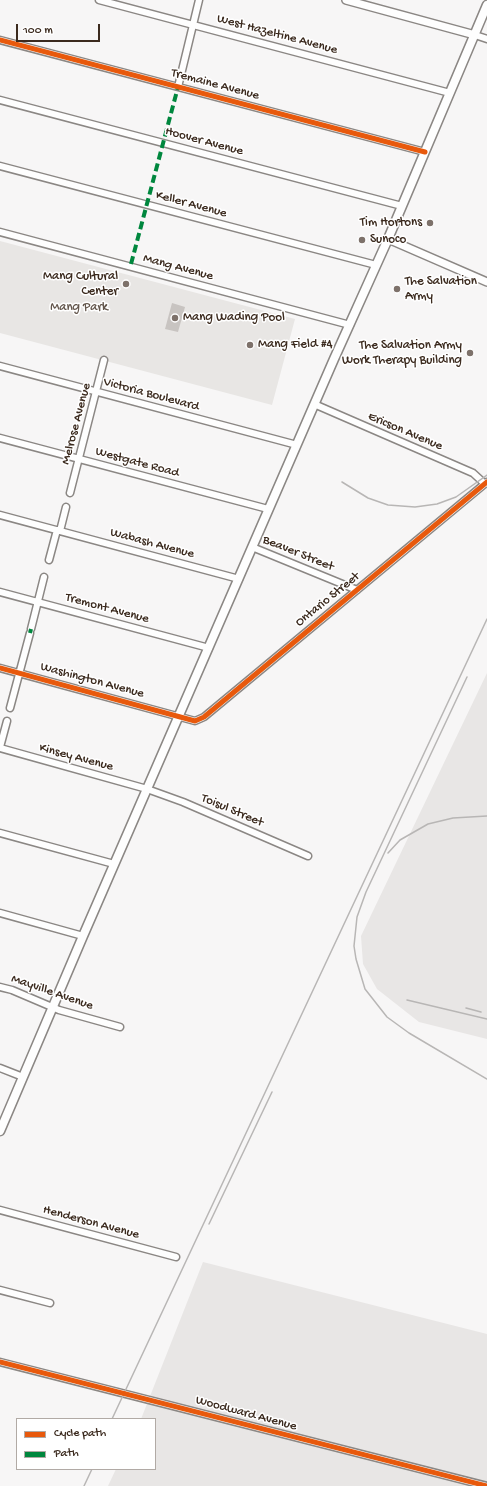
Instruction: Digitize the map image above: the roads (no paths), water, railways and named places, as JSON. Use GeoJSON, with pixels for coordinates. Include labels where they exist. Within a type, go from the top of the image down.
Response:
{"type":"FeatureCollection","features":[{"type":"Feature","properties":{"kind":"main road"},"geometry":{"type":"LineString","coordinates":[[0,1131],[268,509],[388,239],[487,5]]}},
{"type":"Feature","properties":{"kind":"street","name":"West Hazeltine Avenue"},"geometry":{"type":"LineString","coordinates":[[99,0],[450,92]]}},
{"type":"Feature","properties":{"kind":"street"},"geometry":{"type":"LineString","coordinates":[[178,87],[199,0]]}},
{"type":"Feature","properties":{"kind":"street"},"geometry":{"type":"LineString","coordinates":[[346,0],[487,39]]}},
{"type":"Feature","properties":{"kind":"street","name":"Tremaine Avenue"},"geometry":{"type":"LineString","coordinates":[[0,40],[425,152]]}},
{"type":"Feature","properties":{"kind":"street","name":"Hoover Avenue"},"geometry":{"type":"LineString","coordinates":[[0,100],[402,206]]}},
{"type":"Feature","properties":{"kind":"street","name":"Keller Avenue"},"geometry":{"type":"LineString","coordinates":[[0,166],[376,265]]}},
{"type":"Feature","properties":{"kind":"street","name":"Mang Avenue"},"geometry":{"type":"LineString","coordinates":[[0,232],[350,325]]}},
{"type":"Feature","properties":{"kind":"street"},"geometry":{"type":"LineString","coordinates":[[388,239],[487,282]]}},
{"type":"Feature","properties":{"kind":"street","name":"Melrose Avenue"},"geometry":{"type":"LineString","coordinates":[[70,493],[104,360]]}},
{"type":"Feature","properties":{"kind":"street","name":"Victoria Boulevard"},"geometry":{"type":"LineString","coordinates":[[0,366],[296,445]]}},
{"type":"Feature","properties":{"kind":"street","name":"Ericson Avenue"},"geometry":{"type":"LineString","coordinates":[[314,404],[473,473],[486,483]]}},
{"type":"Feature","properties":{"kind":"street","name":"Westgate Road"},"geometry":{"type":"LineString","coordinates":[[0,438],[268,509]]}},
{"type":"Feature","properties":{"kind":"street","name":"Ontario Street"},"geometry":{"type":"LineString","coordinates":[[179,716],[195,721],[204,717],[486,483]]}},
{"type":"Feature","properties":{"kind":"street"},"geometry":{"type":"LineString","coordinates":[[49,560],[66,507]]}},
{"type":"Feature","properties":{"kind":"street","name":"Wabash Avenue"},"geometry":{"type":"LineString","coordinates":[[0,515],[239,579]]}},
{"type":"Feature","properties":{"kind":"street","name":"Beaver Street"},"geometry":{"type":"LineString","coordinates":[[252,547],[357,590]]}},
{"type":"Feature","properties":{"kind":"street"},"geometry":{"type":"LineString","coordinates":[[10,708],[44,577]]}},
{"type":"Feature","properties":{"kind":"street","name":"Tremont Avenue"},"geometry":{"type":"LineString","coordinates":[[0,592],[209,648]]}},
{"type":"Feature","properties":{"kind":"street","name":"Washington Avenue"},"geometry":{"type":"LineString","coordinates":[[0,668],[179,716]]}},
{"type":"Feature","properties":{"kind":"street"},"geometry":{"type":"LineString","coordinates":[[0,747],[7,721]]}},
{"type":"Feature","properties":{"kind":"street","name":"Kinsey Avenue"},"geometry":{"type":"LineString","coordinates":[[0,747],[147,789]]}},
{"type":"Feature","properties":{"kind":"street","name":"Toisul Street"},"geometry":{"type":"LineString","coordinates":[[147,789],[183,802],[308,856]]}},
{"type":"Feature","properties":{"kind":"street"},"geometry":{"type":"LineString","coordinates":[[0,833],[114,864]]}},
{"type":"Feature","properties":{"kind":"street"},"geometry":{"type":"LineString","coordinates":[[0,913],[83,936]]}},
{"type":"Feature","properties":{"kind":"street","name":"Mayville Avenue"},"geometry":{"type":"LineString","coordinates":[[0,987],[53,1007],[120,1027]]}},
{"type":"Feature","properties":{"kind":"street"},"geometry":{"type":"LineString","coordinates":[[0,1068],[23,1077]]}},
{"type":"Feature","properties":{"kind":"street","name":"Henderson Avenue"},"geometry":{"type":"LineString","coordinates":[[0,1210],[176,1257]]}},
{"type":"Feature","properties":{"kind":"street"},"geometry":{"type":"LineString","coordinates":[[0,1290],[50,1303]]}},
{"type":"Feature","properties":{"kind":"street","name":"Woodward Avenue"},"geometry":{"type":"LineString","coordinates":[[0,1362],[487,1486]]}},
{"type":"Feature","properties":{"kind":"railway"},"geometry":{"type":"LineString","coordinates":[[342,482],[368,498],[388,505],[415,507],[437,504],[456,497],[487,475]]}},
{"type":"Feature","properties":{"kind":"railway"},"geometry":{"type":"LineString","coordinates":[[112,1418],[487,619]]}},
{"type":"Feature","properties":{"kind":"railway"},"geometry":{"type":"LineString","coordinates":[[467,677],[366,892],[357,917],[354,946],[356,959],[365,989],[387,1017],[409,1033],[487,1079]]}},
{"type":"Feature","properties":{"kind":"railway"},"geometry":{"type":"LineString","coordinates":[[388,853],[400,840],[428,824],[453,818],[487,816]]}},
{"type":"Feature","properties":{"kind":"railway"},"geometry":{"type":"LineString","coordinates":[[407,1000],[487,1019]]}},
{"type":"Feature","properties":{"kind":"railway"},"geometry":{"type":"LineString","coordinates":[[466,1008],[481,1012]]}},
{"type":"Feature","properties":{"kind":"railway"},"geometry":{"type":"LineString","coordinates":[[209,1224],[272,1092]]}},
{"type":"Feature","properties":{"kind":"railway"},"geometry":{"type":"LineString","coordinates":[[84,1486],[92,1470]]}},
{"type":"Feature","properties":{"kind":"place","name":"Tim Hortons"},"geometry":{"type":"Point","coordinates":[430,223]}},
{"type":"Feature","properties":{"kind":"place","name":"Sunoco"},"geometry":{"type":"Point","coordinates":[362,240]}},
{"type":"Feature","properties":{"kind":"place","name":"Mang Cultural Center"},"geometry":{"type":"Point","coordinates":[126,284]}},
{"type":"Feature","properties":{"kind":"place","name":"The Salvation Army"},"geometry":{"type":"Point","coordinates":[397,289]}},
{"type":"Feature","properties":{"kind":"place","name":"Mang Wading Pool"},"geometry":{"type":"Point","coordinates":[175,318]}},
{"type":"Feature","properties":{"kind":"place","name":"Mang Field #4"},"geometry":{"type":"Point","coordinates":[250,345]}},
{"type":"Feature","properties":{"kind":"place","name":"The Salvation Army Work Therapy Building"},"geometry":{"type":"Point","coordinates":[470,353]}},
{"type":"Feature","properties":{"kind":"park label","name":"Mang Park"},"geometry":{"type":"Point","coordinates":[79,308]}}]}
